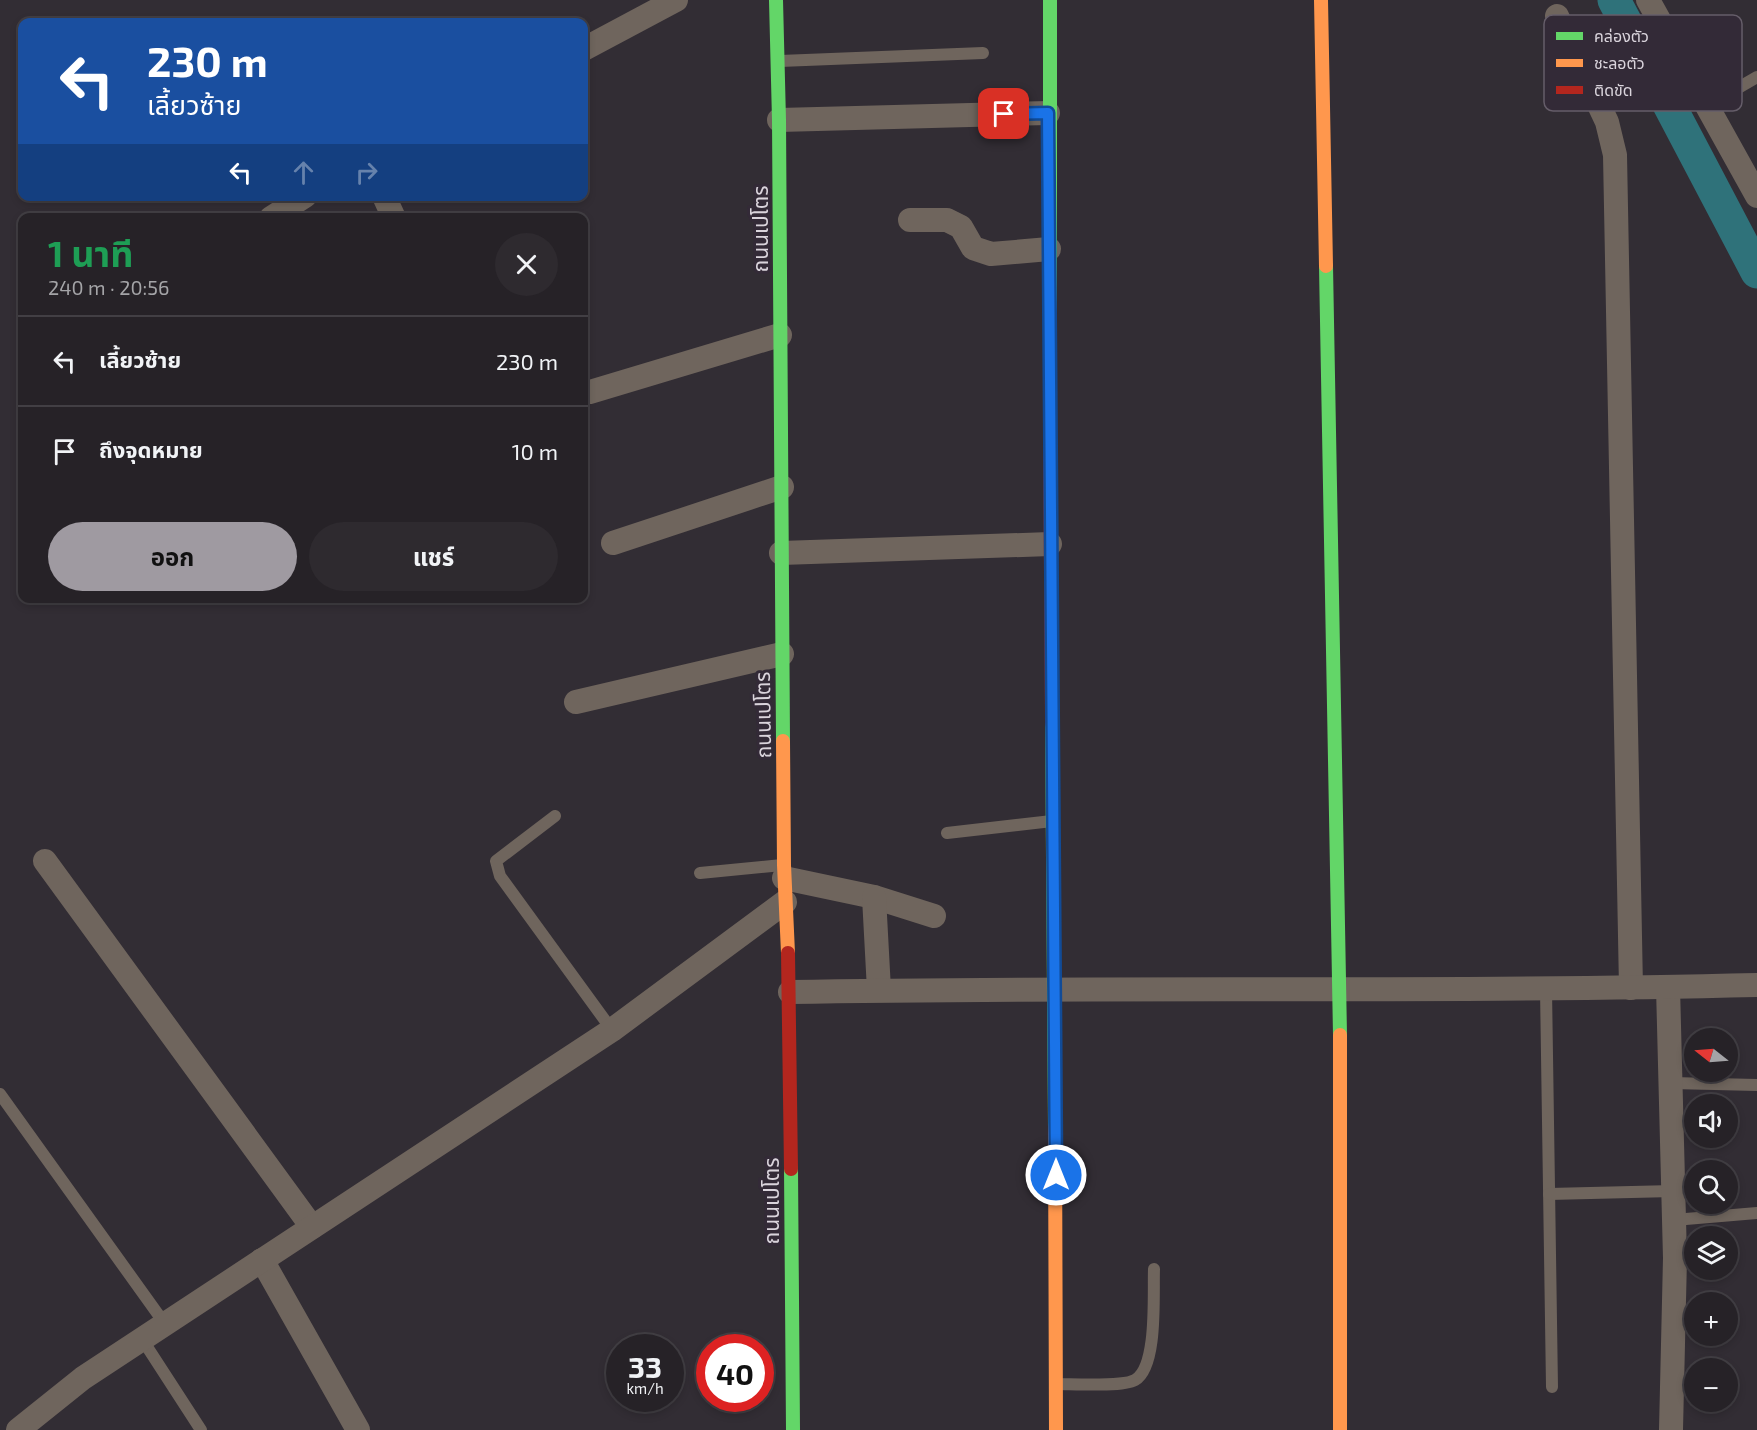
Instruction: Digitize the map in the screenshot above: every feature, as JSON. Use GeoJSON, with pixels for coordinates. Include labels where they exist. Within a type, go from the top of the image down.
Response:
{"type":"FeatureCollection","features":[{"type":"Feature","properties":{"kind":"street"},"geometry":{"type":"LineString","coordinates":[[588,47],[676,0]]}},
{"type":"Feature","properties":{"kind":"street","name":"ถนนเปโตร"},"geometry":{"type":"LineString","coordinates":[[776,0],[779,120],[784,882],[790,992],[793,1430]]}},
{"type":"Feature","properties":{"kind":"street"},"geometry":{"type":"LineString","coordinates":[[1050,0],[1048,113],[1056,1430]]}},
{"type":"Feature","properties":{"kind":"street"},"geometry":{"type":"LineString","coordinates":[[1321,0],[1340,988],[1340,1430]]}},
{"type":"Feature","properties":{"kind":"street"},"geometry":{"type":"LineString","coordinates":[[1648,0],[1656,15]]}},
{"type":"Feature","properties":{"kind":"street"},"geometry":{"type":"LineString","coordinates":[[1602,111],[1607,122],[1615,155],[1631,988]]}},
{"type":"Feature","properties":{"kind":"street"},"geometry":{"type":"LineString","coordinates":[[1710,111],[1757,196]]}},
{"type":"Feature","properties":{"kind":"street"},"geometry":{"type":"LineString","coordinates":[[779,120],[1048,113]]}},
{"type":"Feature","properties":{"kind":"street"},"geometry":{"type":"LineString","coordinates":[[279,213],[297,201]]}},
{"type":"Feature","properties":{"kind":"street"},"geometry":{"type":"LineString","coordinates":[[910,219],[947,220],[961,227],[973,248],[991,254],[1049,249]]}},
{"type":"Feature","properties":{"kind":"street"},"geometry":{"type":"LineString","coordinates":[[590,392],[780,335]]}},
{"type":"Feature","properties":{"kind":"street"},"geometry":{"type":"LineString","coordinates":[[613,543],[782,487]]}},
{"type":"Feature","properties":{"kind":"street"},"geometry":{"type":"LineString","coordinates":[[781,553],[1050,544]]}},
{"type":"Feature","properties":{"kind":"street"},"geometry":{"type":"LineString","coordinates":[[576,702],[782,654]]}},
{"type":"Feature","properties":{"kind":"street"},"geometry":{"type":"LineString","coordinates":[[45,861],[312,1227]]}},
{"type":"Feature","properties":{"kind":"street"},"geometry":{"type":"LineString","coordinates":[[20,1429],[83,1378],[612,1030],[784,882],[874,897],[934,916]]}},
{"type":"Feature","properties":{"kind":"street"},"geometry":{"type":"LineString","coordinates":[[874,897],[879,990]]}},
{"type":"Feature","properties":{"kind":"street"},"geometry":{"type":"LineString","coordinates":[[790,992],[1054,989],[1546,989],[1757,985]]}},
{"type":"Feature","properties":{"kind":"street"},"geometry":{"type":"LineString","coordinates":[[1668,987],[1674,1220],[1671,1430]]}},
{"type":"Feature","properties":{"kind":"street"},"geometry":{"type":"LineString","coordinates":[[262,1260],[358,1430]]}},
{"type":"Feature","properties":{"kind":"lane"},"geometry":{"type":"LineString","coordinates":[[778,61],[983,53]]}},
{"type":"Feature","properties":{"kind":"lane"},"geometry":{"type":"LineString","coordinates":[[1742,86],[1757,77]]}},
{"type":"Feature","properties":{"kind":"lane"},"geometry":{"type":"LineString","coordinates":[[555,816],[495,861],[500,876],[612,1030]]}},
{"type":"Feature","properties":{"kind":"lane"},"geometry":{"type":"LineString","coordinates":[[947,833],[1053,821]]}},
{"type":"Feature","properties":{"kind":"lane"},"geometry":{"type":"LineString","coordinates":[[700,873],[784,882]]}},
{"type":"Feature","properties":{"kind":"lane"},"geometry":{"type":"LineString","coordinates":[[1546,989],[1552,1387]]}},
{"type":"Feature","properties":{"kind":"lane"},"geometry":{"type":"LineString","coordinates":[[1671,1083],[1757,1085]]}},
{"type":"Feature","properties":{"kind":"lane"},"geometry":{"type":"LineString","coordinates":[[0,1094],[165,1324]]}},
{"type":"Feature","properties":{"kind":"lane"},"geometry":{"type":"LineString","coordinates":[[1549,1194],[1673,1191]]}},
{"type":"Feature","properties":{"kind":"lane"},"geometry":{"type":"LineString","coordinates":[[1674,1220],[1757,1213]]}},
{"type":"Feature","properties":{"kind":"lane"},"geometry":{"type":"LineString","coordinates":[[1056,1384],[1135,1381],[1144,1371],[1151,1350],[1154,1269]]}},
{"type":"Feature","properties":{"kind":"lane"},"geometry":{"type":"LineString","coordinates":[[142,1339],[201,1430]]}},
{"type":"Feature","properties":{"kind":"waterway"},"geometry":{"type":"LineString","coordinates":[[1614,0],[1622,15]]}},
{"type":"Feature","properties":{"kind":"waterway"},"geometry":{"type":"LineString","coordinates":[[1672,111],[1757,272]]}},
{"type":"Feature","properties":{"kind":"traffic: fast"},"geometry":{"type":"LineString","coordinates":[[776,0],[779,120],[783,741]]}},
{"type":"Feature","properties":{"kind":"traffic: fast"},"geometry":{"type":"LineString","coordinates":[[1050,0],[1050,427]]}},
{"type":"Feature","properties":{"kind":"traffic: fast"},"geometry":{"type":"LineString","coordinates":[[1326,266],[1340,1035]]}},
{"type":"Feature","properties":{"kind":"traffic: fast"},"geometry":{"type":"LineString","coordinates":[[1052,723],[1055,1127]]}},
{"type":"Feature","properties":{"kind":"traffic: fast"},"geometry":{"type":"LineString","coordinates":[[791,1169],[793,1430]]}},
{"type":"Feature","properties":{"kind":"traffic: slow"},"geometry":{"type":"LineString","coordinates":[[1321,0],[1326,266]]}},
{"type":"Feature","properties":{"kind":"traffic: slow"},"geometry":{"type":"LineString","coordinates":[[783,741],[784,865],[788,953]]}},
{"type":"Feature","properties":{"kind":"traffic: slow"},"geometry":{"type":"LineString","coordinates":[[1340,1035],[1340,1430]]}},
{"type":"Feature","properties":{"kind":"traffic: slow"},"geometry":{"type":"LineString","coordinates":[[1055,1127],[1056,1430]]}},
{"type":"Feature","properties":{"kind":"traffic: jam"},"geometry":{"type":"LineString","coordinates":[[1050,427],[1052,723]]}},
{"type":"Feature","properties":{"kind":"traffic: jam"},"geometry":{"type":"LineString","coordinates":[[788,953],[791,1169]]}},
{"type":"Feature","properties":{"kind":"route"},"geometry":{"type":"LineString","coordinates":[[1004,114],[1048,113],[1056,1175]]}}]}
